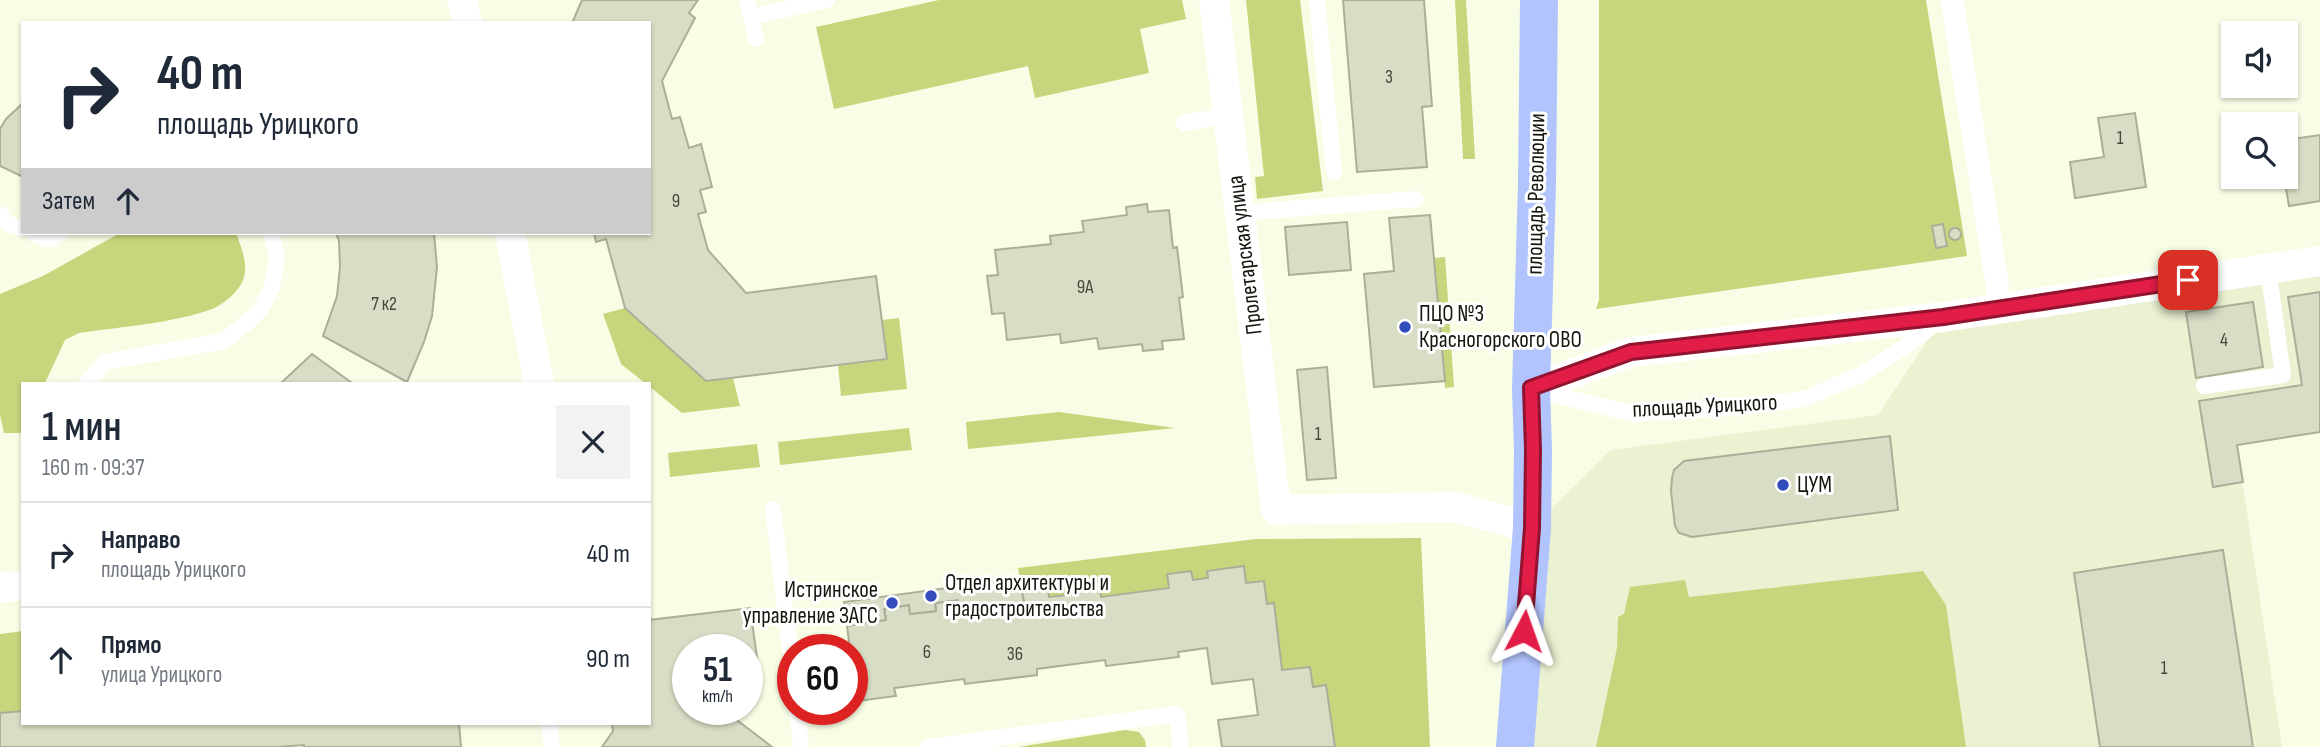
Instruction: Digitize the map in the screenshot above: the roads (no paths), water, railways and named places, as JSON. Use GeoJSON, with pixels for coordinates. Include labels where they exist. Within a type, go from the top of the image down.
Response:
{"type":"FeatureCollection","features":[{"type":"Feature","properties":{"kind":"main road","name":"площадь Революции"},"geometry":{"type":"LineString","coordinates":[[1515,747],[1532,528],[1531,388],[1539,0]]}},
{"type":"Feature","properties":{"kind":"street"},"geometry":{"type":"LineString","coordinates":[[462,0],[467,21]]}},
{"type":"Feature","properties":{"kind":"street","name":"Пролетарская улица"},"geometry":{"type":"LineString","coordinates":[[1214,0],[1276,510],[1456,507],[1532,528]]}},
{"type":"Feature","properties":{"kind":"street"},"geometry":{"type":"LineString","coordinates":[[1952,0],[2000,298]]}},
{"type":"Feature","properties":{"kind":"street"},"geometry":{"type":"LineString","coordinates":[[510,235],[539,382]]}},
{"type":"Feature","properties":{"kind":"street","name":"площадь Урицкого"},"geometry":{"type":"LineString","coordinates":[[1531,388],[1631,352],[1943,317],[2000,298],[2320,261]]}},
{"type":"Feature","properties":{"kind":"street"},"geometry":{"type":"LineString","coordinates":[[0,588],[21,585]]}},
{"type":"Feature","properties":{"kind":"lane"},"geometry":{"type":"LineString","coordinates":[[747,0],[756,39]]}},
{"type":"Feature","properties":{"kind":"lane"},"geometry":{"type":"LineString","coordinates":[[751,17],[827,0]]}},
{"type":"Feature","properties":{"kind":"lane"},"geometry":{"type":"LineString","coordinates":[[1317,0],[1334,172]]}},
{"type":"Feature","properties":{"kind":"lane"},"geometry":{"type":"LineString","coordinates":[[1184,123],[1229,115]]}},
{"type":"Feature","properties":{"kind":"lane"},"geometry":{"type":"LineString","coordinates":[[1240,214],[1416,199]]}},
{"type":"Feature","properties":{"kind":"lane"},"geometry":{"type":"LineString","coordinates":[[0,214],[6,222],[21,228]]}},
{"type":"Feature","properties":{"kind":"lane"},"geometry":{"type":"LineString","coordinates":[[37,235],[49,240],[58,235]]}},
{"type":"Feature","properties":{"kind":"lane"},"geometry":{"type":"LineString","coordinates":[[88,382],[105,362],[224,341],[259,312],[272,288],[277,257],[272,235]]}},
{"type":"Feature","properties":{"kind":"lane"},"geometry":{"type":"LineString","coordinates":[[2204,386],[2283,375],[2268,268]]}},
{"type":"Feature","properties":{"kind":"lane","name":"площадь Урицкого"},"geometry":{"type":"LineString","coordinates":[[1531,388],[1634,414],[1739,407],[1804,399],[1860,375],[1905,347],[1943,317]]}},
{"type":"Feature","properties":{"kind":"lane"},"geometry":{"type":"LineString","coordinates":[[773,509],[788,634]]}},
{"type":"Feature","properties":{"kind":"lane"},"geometry":{"type":"LineString","coordinates":[[928,747],[1177,715],[1181,747]]}},
{"type":"Feature","properties":{"kind":"lane"},"geometry":{"type":"LineString","coordinates":[[549,725],[552,747]]}},
{"type":"Feature","properties":{"kind":"lane"},"geometry":{"type":"LineString","coordinates":[[799,725],[801,747]]}},
{"type":"Feature","properties":{"kind":"place","name":"ПЦО №3 Красногорского ОВО"},"geometry":{"type":"Point","coordinates":[1405,327]}},
{"type":"Feature","properties":{"kind":"place","name":"ЦУМ"},"geometry":{"type":"Point","coordinates":[1783,485]}},
{"type":"Feature","properties":{"kind":"place","name":"Отдел архитектуры и градостроительства"},"geometry":{"type":"Point","coordinates":[931,596]}},
{"type":"Feature","properties":{"kind":"place","name":"Истринское управление ЗАГС"},"geometry":{"type":"Point","coordinates":[892,603]}}]}
